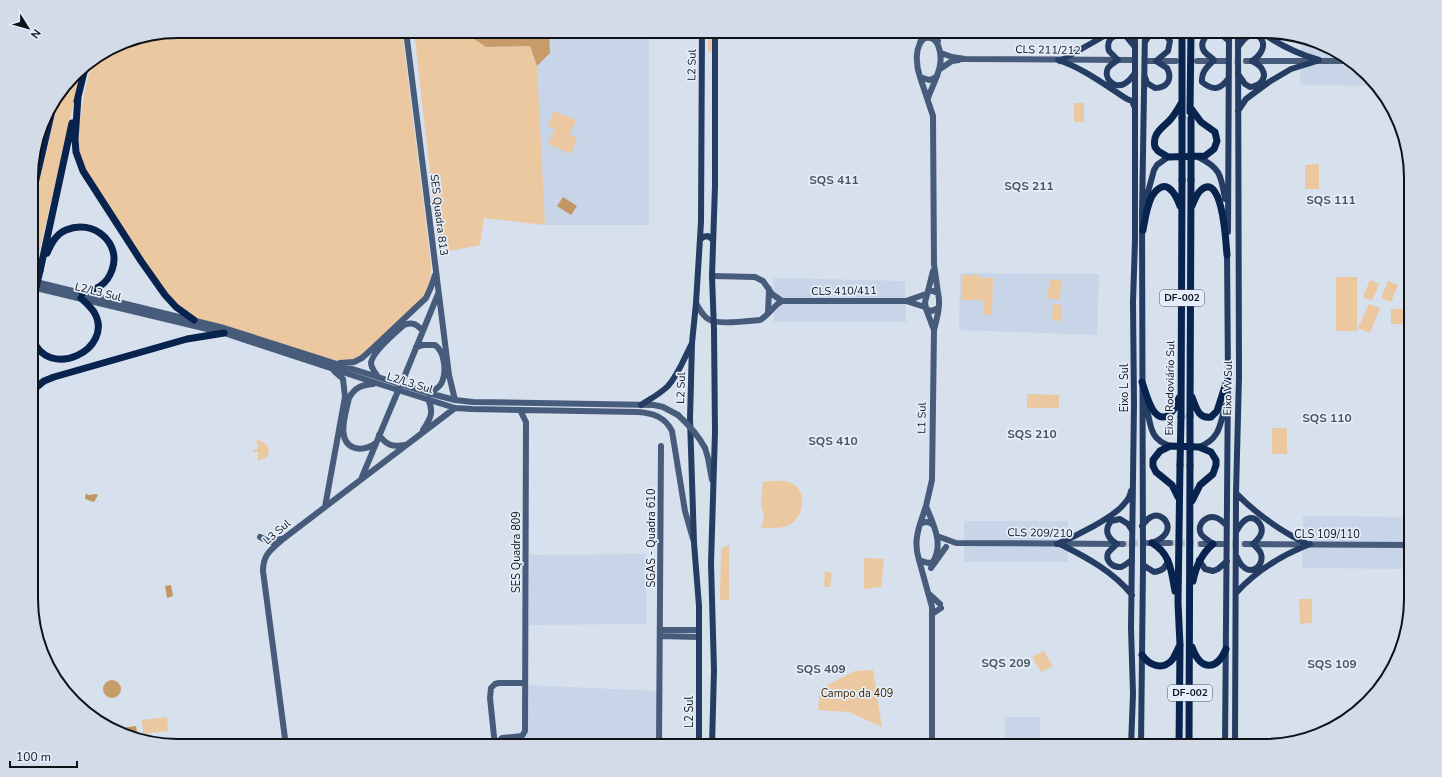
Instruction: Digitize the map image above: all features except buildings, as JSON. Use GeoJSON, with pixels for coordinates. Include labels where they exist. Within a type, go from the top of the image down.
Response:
{"type":"FeatureCollection","features":[{"type":"Feature","properties":{"kind":"highway","name":"Eixo Rodoviário Sul"},"geometry":{"type":"LineString","coordinates":[[1179,739],[1180,645],[1178,603],[1181,417],[1182,38]]}},
{"type":"Feature","properties":{"kind":"highway","name":"Eixo Rodoviário Sul"},"geometry":{"type":"LineString","coordinates":[[1189,739],[1192,206],[1190,107],[1191,38]]}},
{"type":"Feature","properties":{"kind":"highway"},"geometry":{"type":"LineString","coordinates":[[38,276],[83,75]]}},
{"type":"Feature","properties":{"kind":"highway"},"geometry":{"type":"LineString","coordinates":[[78,97],[75,139],[76,152],[83,171],[133,249],[165,295],[183,313],[194,320]]}},
{"type":"Feature","properties":{"kind":"highway"},"geometry":{"type":"LineString","coordinates":[[1182,102],[1169,121],[1154,138],[1155,147],[1158,151],[1168,157],[1205,156],[1214,149],[1216,145],[1217,136],[1212,129],[1201,122],[1190,107]]}},
{"type":"Feature","properties":{"kind":"highway"},"geometry":{"type":"LineString","coordinates":[[38,171],[48,126]]}},
{"type":"Feature","properties":{"kind":"highway"},"geometry":{"type":"LineString","coordinates":[[1143,230],[1152,196],[1163,186],[1168,187],[1176,195],[1182,211]]}},
{"type":"Feature","properties":{"kind":"highway"},"geometry":{"type":"LineString","coordinates":[[1192,206],[1201,190],[1206,187],[1216,191],[1220,204],[1227,255]]}},
{"type":"Feature","properties":{"kind":"highway"},"geometry":{"type":"LineString","coordinates":[[38,348],[44,354],[56,360],[73,358],[88,348],[97,332],[97,321],[93,311],[81,296],[93,291],[110,277],[114,256],[112,247],[100,232],[82,227],[65,230],[53,242],[40,267]]}},
{"type":"Feature","properties":{"kind":"highway"},"geometry":{"type":"LineString","coordinates":[[38,386],[44,381],[54,377],[187,339],[224,333]]}},
{"type":"Feature","properties":{"kind":"highway"},"geometry":{"type":"LineString","coordinates":[[1190,394],[1198,413],[1202,417],[1211,417],[1217,411],[1228,377]]}},
{"type":"Feature","properties":{"kind":"highway"},"geometry":{"type":"LineString","coordinates":[[1142,382],[1152,409],[1155,414],[1160,417],[1165,417],[1171,414],[1176,407],[1181,390]]}},
{"type":"Feature","properties":{"kind":"highway"},"geometry":{"type":"LineString","coordinates":[[1180,502],[1172,485],[1156,472],[1153,466],[1153,460],[1156,454],[1170,446],[1199,447],[1210,452],[1214,456],[1216,465],[1212,474],[1204,480],[1196,490],[1190,507]]}},
{"type":"Feature","properties":{"kind":"highway"},"geometry":{"type":"LineString","coordinates":[[1150,543],[1159,547],[1168,560],[1178,603]]}},
{"type":"Feature","properties":{"kind":"highway"},"geometry":{"type":"LineString","coordinates":[[1189,599],[1195,570],[1199,560],[1206,550],[1213,544]]}},
{"type":"Feature","properties":{"kind":"highway"},"geometry":{"type":"LineString","coordinates":[[1190,641],[1198,660],[1208,666],[1214,665],[1219,661],[1226,649]]}},
{"type":"Feature","properties":{"kind":"highway"},"geometry":{"type":"LineString","coordinates":[[1142,655],[1150,664],[1161,666],[1172,660],[1180,645]]}},
{"type":"Feature","properties":{"kind":"main road","name":"L2 Sul"},"geometry":{"type":"LineString","coordinates":[[699,739],[699,606],[694,543],[690,419],[692,343],[701,222],[702,38]]}},
{"type":"Feature","properties":{"kind":"main road","name":"L2 Sul"},"geometry":{"type":"LineString","coordinates":[[712,739],[714,670],[711,563],[715,432],[712,276],[714,225],[715,38]]}},
{"type":"Feature","properties":{"kind":"main road"},"geometry":{"type":"LineString","coordinates":[[1059,60],[1100,38]]}},
{"type":"Feature","properties":{"kind":"main road"},"geometry":{"type":"LineString","coordinates":[[1111,38],[1108,42],[1109,51],[1118,60],[1108,69],[1108,79],[1115,85],[1120,86],[1125,84],[1135,73]]}},
{"type":"Feature","properties":{"kind":"main road"},"geometry":{"type":"LineString","coordinates":[[1128,38],[1135,47]]}},
{"type":"Feature","properties":{"kind":"main road","name":"Eixo L Sul"},"geometry":{"type":"LineString","coordinates":[[1131,739],[1133,694],[1131,628],[1136,109],[1135,38]]}},
{"type":"Feature","properties":{"kind":"main road","name":"Eixo L Sul"},"geometry":{"type":"LineString","coordinates":[[1141,739],[1143,565],[1142,214],[1144,38]]}},
{"type":"Feature","properties":{"kind":"main road"},"geometry":{"type":"LineString","coordinates":[[1144,43],[1147,38]]}},
{"type":"Feature","properties":{"kind":"main road"},"geometry":{"type":"LineString","coordinates":[[1144,76],[1147,83],[1155,88],[1164,86],[1169,82],[1170,78],[1167,68],[1156,61],[1168,51],[1170,41],[1168,38]]}},
{"type":"Feature","properties":{"kind":"main road"},"geometry":{"type":"LineString","coordinates":[[1204,38],[1202,46],[1204,51],[1214,60],[1203,72],[1202,82],[1208,87],[1218,88],[1224,85],[1228,79]]}},
{"type":"Feature","properties":{"kind":"main road"},"geometry":{"type":"LineString","coordinates":[[1225,38],[1229,41]]}},
{"type":"Feature","properties":{"kind":"main road","name":"Eixo W Sul"},"geometry":{"type":"LineString","coordinates":[[1235,739],[1238,377],[1238,38]]}},
{"type":"Feature","properties":{"kind":"main road"},"geometry":{"type":"LineString","coordinates":[[1238,47],[1247,38]]}},
{"type":"Feature","properties":{"kind":"main road"},"geometry":{"type":"LineString","coordinates":[[1238,74],[1245,84],[1250,86],[1260,84],[1264,74],[1262,68],[1249,61],[1262,52],[1264,42],[1260,38]]}},
{"type":"Feature","properties":{"kind":"main road"},"geometry":{"type":"LineString","coordinates":[[1271,38],[1295,52],[1319,60]]}},
{"type":"Feature","properties":{"kind":"main road","name":"Eixo W Sul"},"geometry":{"type":"LineString","coordinates":[[1225,739],[1229,41]]}},
{"type":"Feature","properties":{"kind":"main road"},"geometry":{"type":"LineString","coordinates":[[702,49],[706,52],[712,52],[715,48]]}},
{"type":"Feature","properties":{"kind":"main road"},"geometry":{"type":"LineString","coordinates":[[1059,60],[1079,69],[1128,99],[1132,102],[1136,109]]}},
{"type":"Feature","properties":{"kind":"main road"},"geometry":{"type":"LineString","coordinates":[[1238,111],[1246,98],[1291,69],[1319,60]]}},
{"type":"Feature","properties":{"kind":"main road"},"geometry":{"type":"LineString","coordinates":[[702,66],[712,62],[715,66]]}},
{"type":"Feature","properties":{"kind":"main road"},"geometry":{"type":"LineString","coordinates":[[1142,214],[1154,170],[1157,165],[1168,157]]}},
{"type":"Feature","properties":{"kind":"main road"},"geometry":{"type":"LineString","coordinates":[[1198,157],[1215,167],[1217,170],[1222,184],[1228,212]]}},
{"type":"Feature","properties":{"kind":"main road"},"geometry":{"type":"LineString","coordinates":[[701,222],[706,228],[714,225]]}},
{"type":"Feature","properties":{"kind":"main road"},"geometry":{"type":"LineString","coordinates":[[700,240],[703,237],[708,236],[713,240]]}},
{"type":"Feature","properties":{"kind":"main road"},"geometry":{"type":"LineString","coordinates":[[641,404],[659,394],[668,386],[676,376],[692,343]]}},
{"type":"Feature","properties":{"kind":"main road"},"geometry":{"type":"LineString","coordinates":[[1142,396],[1151,432],[1159,441],[1170,446]]}},
{"type":"Feature","properties":{"kind":"main road"},"geometry":{"type":"LineString","coordinates":[[1199,447],[1207,443],[1215,436],[1221,422],[1228,397]]}},
{"type":"Feature","properties":{"kind":"main road"},"geometry":{"type":"LineString","coordinates":[[1059,544],[1114,513],[1124,505],[1129,498],[1133,485]]}},
{"type":"Feature","properties":{"kind":"main road"},"geometry":{"type":"LineString","coordinates":[[1236,493],[1252,509],[1295,538],[1308,544]]}},
{"type":"Feature","properties":{"kind":"main road"},"geometry":{"type":"LineString","coordinates":[[1142,526],[1151,517],[1156,516],[1165,520],[1168,530],[1165,535],[1160,540],[1150,543]]}},
{"type":"Feature","properties":{"kind":"main road"},"geometry":{"type":"LineString","coordinates":[[1213,544],[1201,534],[1201,524],[1209,517],[1213,517],[1217,518],[1226,525]]}},
{"type":"Feature","properties":{"kind":"main road"},"geometry":{"type":"LineString","coordinates":[[1236,532],[1242,522],[1252,518],[1260,523],[1262,532],[1260,537],[1253,544],[1261,553],[1260,563],[1257,567],[1253,570],[1244,569],[1236,556]]}},
{"type":"Feature","properties":{"kind":"main road"},"geometry":{"type":"LineString","coordinates":[[1132,530],[1124,521],[1116,519],[1111,521],[1108,525],[1107,534],[1109,538],[1120,544],[1108,553],[1107,558],[1110,563],[1114,566],[1120,567],[1132,560]]}},
{"type":"Feature","properties":{"kind":"main road"},"geometry":{"type":"LineString","coordinates":[[1059,544],[1081,555],[1102,569],[1125,587],[1132,595]]}},
{"type":"Feature","properties":{"kind":"main road"},"geometry":{"type":"LineString","coordinates":[[1236,593],[1247,581],[1271,564],[1308,544]]}},
{"type":"Feature","properties":{"kind":"main road"},"geometry":{"type":"LineString","coordinates":[[1143,565],[1154,572],[1158,572],[1167,565],[1168,560]]}},
{"type":"Feature","properties":{"kind":"main road"},"geometry":{"type":"LineString","coordinates":[[1199,560],[1205,569],[1213,572],[1226,561]]}},
{"type":"Feature","properties":{"kind":"main road"},"geometry":{"type":"LineString","coordinates":[[699,708],[706,711],[712,709]]}},
{"type":"Feature","properties":{"kind":"street","name":"SES Quadra 813"},"geometry":{"type":"LineString","coordinates":[[407,38],[449,375],[455,400]]}},
{"type":"Feature","properties":{"kind":"street"},"geometry":{"type":"LineString","coordinates":[[922,38],[918,53],[917,67],[933,116],[934,264],[938,293]]}},
{"type":"Feature","properties":{"kind":"street"},"geometry":{"type":"LineString","coordinates":[[920,43],[926,38],[933,38],[936,40],[943,54]]}},
{"type":"Feature","properties":{"kind":"street"},"geometry":{"type":"LineString","coordinates":[[928,98],[940,69],[943,54],[936,38]]}},
{"type":"Feature","properties":{"kind":"street","name":"CLS 211/212"},"geometry":{"type":"LineString","coordinates":[[943,54],[965,59]]}},
{"type":"Feature","properties":{"kind":"street","name":"CLS 211/212"},"geometry":{"type":"LineString","coordinates":[[940,69],[952,61],[965,59],[1131,60]]}},
{"type":"Feature","properties":{"kind":"street"},"geometry":{"type":"LineString","coordinates":[[1148,61],[1176,61]]}},
{"type":"Feature","properties":{"kind":"street"},"geometry":{"type":"LineString","coordinates":[[1197,61],[1225,61]]}},
{"type":"Feature","properties":{"kind":"street"},"geometry":{"type":"LineString","coordinates":[[1249,61],[1340,61]]}},
{"type":"Feature","properties":{"kind":"street"},"geometry":{"type":"LineString","coordinates":[[933,84],[946,64]]}},
{"type":"Feature","properties":{"kind":"street"},"geometry":{"type":"LineString","coordinates":[[920,77],[929,80],[937,76]]}},
{"type":"Feature","properties":{"kind":"street"},"geometry":{"type":"LineString","coordinates":[[934,264],[932,279],[927,293],[926,308],[932,311],[938,308]]}},
{"type":"Feature","properties":{"kind":"street"},"geometry":{"type":"LineString","coordinates":[[333,362],[354,362],[362,358],[374,348],[426,298],[436,272]]}},
{"type":"Feature","properties":{"kind":"street"},"geometry":{"type":"LineString","coordinates":[[935,275],[940,287],[942,300],[940,311],[937,315]]}},
{"type":"Feature","properties":{"kind":"street"},"geometry":{"type":"LineString","coordinates":[[712,276],[755,277],[763,281],[776,298],[782,301]]}},
{"type":"Feature","properties":{"kind":"street","name":"L2/L3 Sul"},"geometry":{"type":"LineString","coordinates":[[38,283],[81,296],[224,333],[376,383],[428,396],[473,402],[641,404],[663,407],[678,415],[699,437],[705,448],[713,491]]}},
{"type":"Feature","properties":{"kind":"street","name":"L2/L3 Sul"},"geometry":{"type":"LineString","coordinates":[[38,288],[194,320],[224,328],[378,377],[455,408],[472,410],[643,412],[656,415],[668,424],[673,435],[686,511],[694,543]]}},
{"type":"Feature","properties":{"kind":"street"},"geometry":{"type":"LineString","coordinates":[[768,313],[769,289]]}},
{"type":"Feature","properties":{"kind":"street"},"geometry":{"type":"LineString","coordinates":[[927,293],[933,290],[938,293]]}},
{"type":"Feature","properties":{"kind":"street"},"geometry":{"type":"LineString","coordinates":[[362,478],[396,398],[438,292]]}},
{"type":"Feature","properties":{"kind":"street","name":"CLS 410/411"},"geometry":{"type":"LineString","coordinates":[[906,301],[927,293]]}},
{"type":"Feature","properties":{"kind":"street","name":"L1 Sul"},"geometry":{"type":"LineString","coordinates":[[919,560],[916,542],[932,480],[934,330],[938,308],[938,293]]}},
{"type":"Feature","properties":{"kind":"street"},"geometry":{"type":"LineString","coordinates":[[696,303],[704,316],[714,322],[760,320],[775,305],[782,301]]}},
{"type":"Feature","properties":{"kind":"street","name":"CLS 410/411"},"geometry":{"type":"LineString","coordinates":[[782,301],[906,301],[926,308]]}},
{"type":"Feature","properties":{"kind":"street","name":"L1 Sul"},"geometry":{"type":"LineString","coordinates":[[926,308],[934,330]]}},
{"type":"Feature","properties":{"kind":"street"},"geometry":{"type":"LineString","coordinates":[[378,377],[372,369],[371,364],[372,358],[376,352],[404,325],[413,323],[423,331]]}},
{"type":"Feature","properties":{"kind":"street"},"geometry":{"type":"LineString","coordinates":[[416,347],[423,344],[434,345],[440,351],[444,371],[442,383],[428,396],[432,414],[418,436]]}},
{"type":"Feature","properties":{"kind":"street"},"geometry":{"type":"LineString","coordinates":[[325,507],[345,397],[345,386],[343,379],[327,367]]}},
{"type":"Feature","properties":{"kind":"street"},"geometry":{"type":"LineString","coordinates":[[376,383],[359,387],[352,393],[349,398],[343,432],[346,443],[359,449],[366,448],[376,443]]}},
{"type":"Feature","properties":{"kind":"street","name":"L3 Sul"},"geometry":{"type":"LineString","coordinates":[[285,739],[263,563],[270,552],[283,539],[455,408]]}},
{"type":"Feature","properties":{"kind":"street","name":"SES Quadra 809"},"geometry":{"type":"LineString","coordinates":[[502,738],[522,736],[525,734],[526,422],[520,410]]}},
{"type":"Feature","properties":{"kind":"street"},"geometry":{"type":"LineString","coordinates":[[526,422],[533,411]]}},
{"type":"Feature","properties":{"kind":"street"},"geometry":{"type":"LineString","coordinates":[[380,435],[386,443],[390,445],[398,446],[407,444]]}},
{"type":"Feature","properties":{"kind":"street","name":"SGAS - Quadra 610"},"geometry":{"type":"LineString","coordinates":[[660,739],[661,446]]}},
{"type":"Feature","properties":{"kind":"street"},"geometry":{"type":"LineString","coordinates":[[926,506],[938,536],[937,552],[926,583]]}},
{"type":"Feature","properties":{"kind":"street"},"geometry":{"type":"LineString","coordinates":[[920,524],[926,521],[933,525]]}},
{"type":"Feature","properties":{"kind":"street","name":"CLS 209/210"},"geometry":{"type":"LineString","coordinates":[[938,536],[956,543]]}},
{"type":"Feature","properties":{"kind":"street"},"geometry":{"type":"LineString","coordinates":[[260,537],[270,542],[283,539]]}},
{"type":"Feature","properties":{"kind":"street","name":"CLS 209/210"},"geometry":{"type":"LineString","coordinates":[[937,552],[956,543],[1002,542],[1120,544]]}},
{"type":"Feature","properties":{"kind":"street"},"geometry":{"type":"LineString","coordinates":[[1150,543],[1170,543]]}},
{"type":"Feature","properties":{"kind":"street"},"geometry":{"type":"LineString","coordinates":[[1201,544],[1222,544]]}},
{"type":"Feature","properties":{"kind":"street","name":"CLS 109/110"},"geometry":{"type":"LineString","coordinates":[[1245,544],[1404,545]]}},
{"type":"Feature","properties":{"kind":"street"},"geometry":{"type":"LineString","coordinates":[[932,565],[946,547]]}},
{"type":"Feature","properties":{"kind":"street"},"geometry":{"type":"LineString","coordinates":[[919,560],[932,565]]}},
{"type":"Feature","properties":{"kind":"street"},"geometry":{"type":"LineString","coordinates":[[919,560],[926,583],[932,614],[932,739]]}},
{"type":"Feature","properties":{"kind":"street"},"geometry":{"type":"LineString","coordinates":[[928,592],[940,606],[932,614]]}},
{"type":"Feature","properties":{"kind":"street"},"geometry":{"type":"LineString","coordinates":[[660,633],[699,634]]}},
{"type":"Feature","properties":{"kind":"street"},"geometry":{"type":"LineString","coordinates":[[495,739],[490,698],[491,688],[495,684],[499,683],[526,683]]}},
{"type":"Feature","properties":{"kind":"street"},"geometry":{"type":"LineString","coordinates":[[494,732],[502,738]]}},
{"type":"Feature","properties":{"kind":"shaded area"},"geometry":{"type":"Polygon","coordinates":[[[535,38],[649,38],[649,225],[545,225],[535,38]]]}},
{"type":"Feature","properties":{"kind":"shaded area"},"geometry":{"type":"Polygon","coordinates":[[[549,38],[550,53],[537,66],[530,46],[486,47],[474,39],[549,38]]]}},
{"type":"Feature","properties":{"kind":"shaded area"},"geometry":{"type":"Polygon","coordinates":[[[1301,43],[1326,52],[1342,62],[1363,79],[1369,86],[1300,85],[1301,43]]]}},
{"type":"Feature","properties":{"kind":"shaded area"},"geometry":{"type":"Polygon","coordinates":[[[563,197],[577,206],[571,215],[557,206],[563,197]]]}},
{"type":"Feature","properties":{"kind":"shaded area"},"geometry":{"type":"Polygon","coordinates":[[[960,273],[1099,274],[1097,335],[959,330],[960,273]]]}},
{"type":"Feature","properties":{"kind":"shaded area"},"geometry":{"type":"Polygon","coordinates":[[[774,278],[905,281],[906,322],[774,322],[774,278]]]}},
{"type":"Feature","properties":{"kind":"shaded area"},"geometry":{"type":"Polygon","coordinates":[[[86,493],[88,495],[98,495],[94,502],[85,499],[86,493]]]}},
{"type":"Feature","properties":{"kind":"shaded area"},"geometry":{"type":"Polygon","coordinates":[[[1303,516],[1404,517],[1404,569],[1302,568],[1303,516]]]}},
{"type":"Feature","properties":{"kind":"shaded area"},"geometry":{"type":"Polygon","coordinates":[[[964,521],[1068,521],[1068,562],[964,562],[964,521]]]}},
{"type":"Feature","properties":{"kind":"shaded area"},"geometry":{"type":"Polygon","coordinates":[[[646,554],[646,624],[529,625],[529,555],[646,554]]]}},
{"type":"Feature","properties":{"kind":"shaded area"},"geometry":{"type":"Polygon","coordinates":[[[171,585],[173,596],[167,598],[165,586],[171,585]]]}},
{"type":"Feature","properties":{"kind":"shaded area"},"geometry":{"type":"Polygon","coordinates":[[[112,680],[118,683],[121,689],[118,695],[112,698],[106,695],[103,689],[106,683],[112,680]]]}},
{"type":"Feature","properties":{"kind":"shaded area"},"geometry":{"type":"Polygon","coordinates":[[[525,685],[659,691],[658,739],[526,739],[525,685]]]}},
{"type":"Feature","properties":{"kind":"shaded area"},"geometry":{"type":"Polygon","coordinates":[[[1005,717],[1040,717],[1040,738],[1005,738],[1005,717]]]}},
{"type":"Feature","properties":{"kind":"shaded area"},"geometry":{"type":"Polygon","coordinates":[[[136,726],[137,732],[133,732],[124,728],[136,726]]]}},
{"type":"Feature","properties":{"kind":"green space"},"geometry":{"type":"Polygon","coordinates":[[[403,38],[431,264],[429,285],[424,296],[362,357],[345,363],[194,320],[176,307],[83,171],[77,139],[84,95],[90,70],[93,67],[116,52],[133,45],[160,39],[403,38]]]}},
{"type":"Feature","properties":{"kind":"green space"},"geometry":{"type":"Polygon","coordinates":[[[415,38],[476,38],[486,47],[530,46],[537,66],[545,225],[484,218],[480,245],[439,253],[415,38]]]}},
{"type":"Feature","properties":{"kind":"green space"},"geometry":{"type":"Polygon","coordinates":[[[708,38],[711,38],[712,51],[708,51],[708,38]]]}},
{"type":"Feature","properties":{"kind":"green space"},"geometry":{"type":"Polygon","coordinates":[[[79,79],[38,258],[38,187],[57,109],[79,79]]]}},
{"type":"Feature","properties":{"kind":"green space"},"geometry":{"type":"Polygon","coordinates":[[[1074,103],[1084,103],[1084,122],[1074,122],[1074,103]]]}},
{"type":"Feature","properties":{"kind":"green space"},"geometry":{"type":"Polygon","coordinates":[[[554,111],[576,120],[570,135],[577,138],[571,154],[548,144],[555,129],[548,126],[554,111]]]}},
{"type":"Feature","properties":{"kind":"green space"},"geometry":{"type":"Polygon","coordinates":[[[1319,164],[1319,189],[1305,189],[1305,165],[1319,164]]]}},
{"type":"Feature","properties":{"kind":"green space"},"geometry":{"type":"Polygon","coordinates":[[[962,275],[979,275],[979,278],[993,278],[992,315],[984,315],[984,300],[961,300],[962,275]]]}},
{"type":"Feature","properties":{"kind":"green space"},"geometry":{"type":"Polygon","coordinates":[[[1336,277],[1357,277],[1357,331],[1336,331],[1336,277]]]}},
{"type":"Feature","properties":{"kind":"green space"},"geometry":{"type":"Polygon","coordinates":[[[1050,279],[1062,281],[1059,300],[1047,298],[1050,279]]]}},
{"type":"Feature","properties":{"kind":"green space"},"geometry":{"type":"Polygon","coordinates":[[[1370,280],[1379,284],[1372,301],[1363,297],[1370,280]]]}},
{"type":"Feature","properties":{"kind":"green space"},"geometry":{"type":"Polygon","coordinates":[[[1388,281],[1398,285],[1391,302],[1381,298],[1388,281]]]}},
{"type":"Feature","properties":{"kind":"green space"},"geometry":{"type":"Polygon","coordinates":[[[1053,304],[1062,305],[1061,321],[1052,320],[1053,304]]]}},
{"type":"Feature","properties":{"kind":"green space"},"geometry":{"type":"Polygon","coordinates":[[[1369,304],[1380,308],[1370,333],[1358,328],[1369,304]]]}},
{"type":"Feature","properties":{"kind":"green space"},"geometry":{"type":"Polygon","coordinates":[[[1391,309],[1404,309],[1404,324],[1391,324],[1391,309]]]}},
{"type":"Feature","properties":{"kind":"green space"},"geometry":{"type":"Polygon","coordinates":[[[1027,394],[1059,395],[1059,408],[1027,408],[1027,394]]]}},
{"type":"Feature","properties":{"kind":"green space"},"geometry":{"type":"Polygon","coordinates":[[[1272,428],[1287,428],[1287,454],[1272,454],[1272,428]]]}},
{"type":"Feature","properties":{"kind":"green space"},"geometry":{"type":"Polygon","coordinates":[[[256,440],[265,443],[268,446],[269,451],[267,457],[258,461],[258,452],[254,452],[253,450],[258,449],[256,440]]]}},
{"type":"Feature","properties":{"kind":"green space"},"geometry":{"type":"Polygon","coordinates":[[[786,481],[796,486],[802,496],[801,509],[796,520],[788,526],[761,528],[764,518],[761,503],[763,482],[786,481]]]}},
{"type":"Feature","properties":{"kind":"green space"},"geometry":{"type":"Polygon","coordinates":[[[729,545],[729,600],[720,600],[721,549],[729,545]]]}},
{"type":"Feature","properties":{"kind":"green space"},"geometry":{"type":"Polygon","coordinates":[[[864,558],[884,559],[881,587],[864,589],[864,558]]]}},
{"type":"Feature","properties":{"kind":"green space"},"geometry":{"type":"Polygon","coordinates":[[[825,571],[832,573],[830,587],[824,587],[825,571]]]}},
{"type":"Feature","properties":{"kind":"green space"},"geometry":{"type":"Polygon","coordinates":[[[1299,599],[1312,599],[1312,623],[1300,624],[1299,599]]]}},
{"type":"Feature","properties":{"kind":"green space"},"geometry":{"type":"Polygon","coordinates":[[[1044,651],[1053,666],[1041,672],[1032,657],[1044,651]]]}},
{"type":"Feature","properties":{"kind":"green space","name":"Campo da 409"},"geometry":{"type":"Polygon","coordinates":[[[873,670],[882,727],[849,712],[818,710],[820,689],[855,671],[873,670]]]}},
{"type":"Feature","properties":{"kind":"green space"},"geometry":{"type":"Polygon","coordinates":[[[167,717],[168,731],[143,734],[142,720],[167,717]]]}},
{"type":"Feature","properties":{"kind":"tunnel"},"geometry":{"type":"LineString","coordinates":[[1225,61],[1246,61]]}},
{"type":"Feature","properties":{"kind":"tunnel"},"geometry":{"type":"LineString","coordinates":[[1123,544],[1146,543]]}},
{"type":"Feature","properties":{"kind":"tunnel"},"geometry":{"type":"LineString","coordinates":[[1170,543],[1201,544]]}},
{"type":"Feature","properties":{"kind":"tunnel"},"geometry":{"type":"LineString","coordinates":[[1223,544],[1245,544]]}},
{"type":"Feature","properties":{"kind":"district","name":"SQS 411"},"geometry":{"type":"Point","coordinates":[834,180]}},
{"type":"Feature","properties":{"kind":"district","name":"SQS 211"},"geometry":{"type":"Point","coordinates":[1029,186]}},
{"type":"Feature","properties":{"kind":"district","name":"SQS 111"},"geometry":{"type":"Point","coordinates":[1331,200]}},
{"type":"Feature","properties":{"kind":"district","name":"SQS 110"},"geometry":{"type":"Point","coordinates":[1327,418]}},
{"type":"Feature","properties":{"kind":"district","name":"SQS 210"},"geometry":{"type":"Point","coordinates":[1032,434]}},
{"type":"Feature","properties":{"kind":"district","name":"SQS 410"},"geometry":{"type":"Point","coordinates":[833,441]}},
{"type":"Feature","properties":{"kind":"district","name":"SQS 209"},"geometry":{"type":"Point","coordinates":[1006,663]}},
{"type":"Feature","properties":{"kind":"district","name":"SQS 109"},"geometry":{"type":"Point","coordinates":[1332,664]}},
{"type":"Feature","properties":{"kind":"district","name":"SQS 409"},"geometry":{"type":"Point","coordinates":[821,669]}}]}
